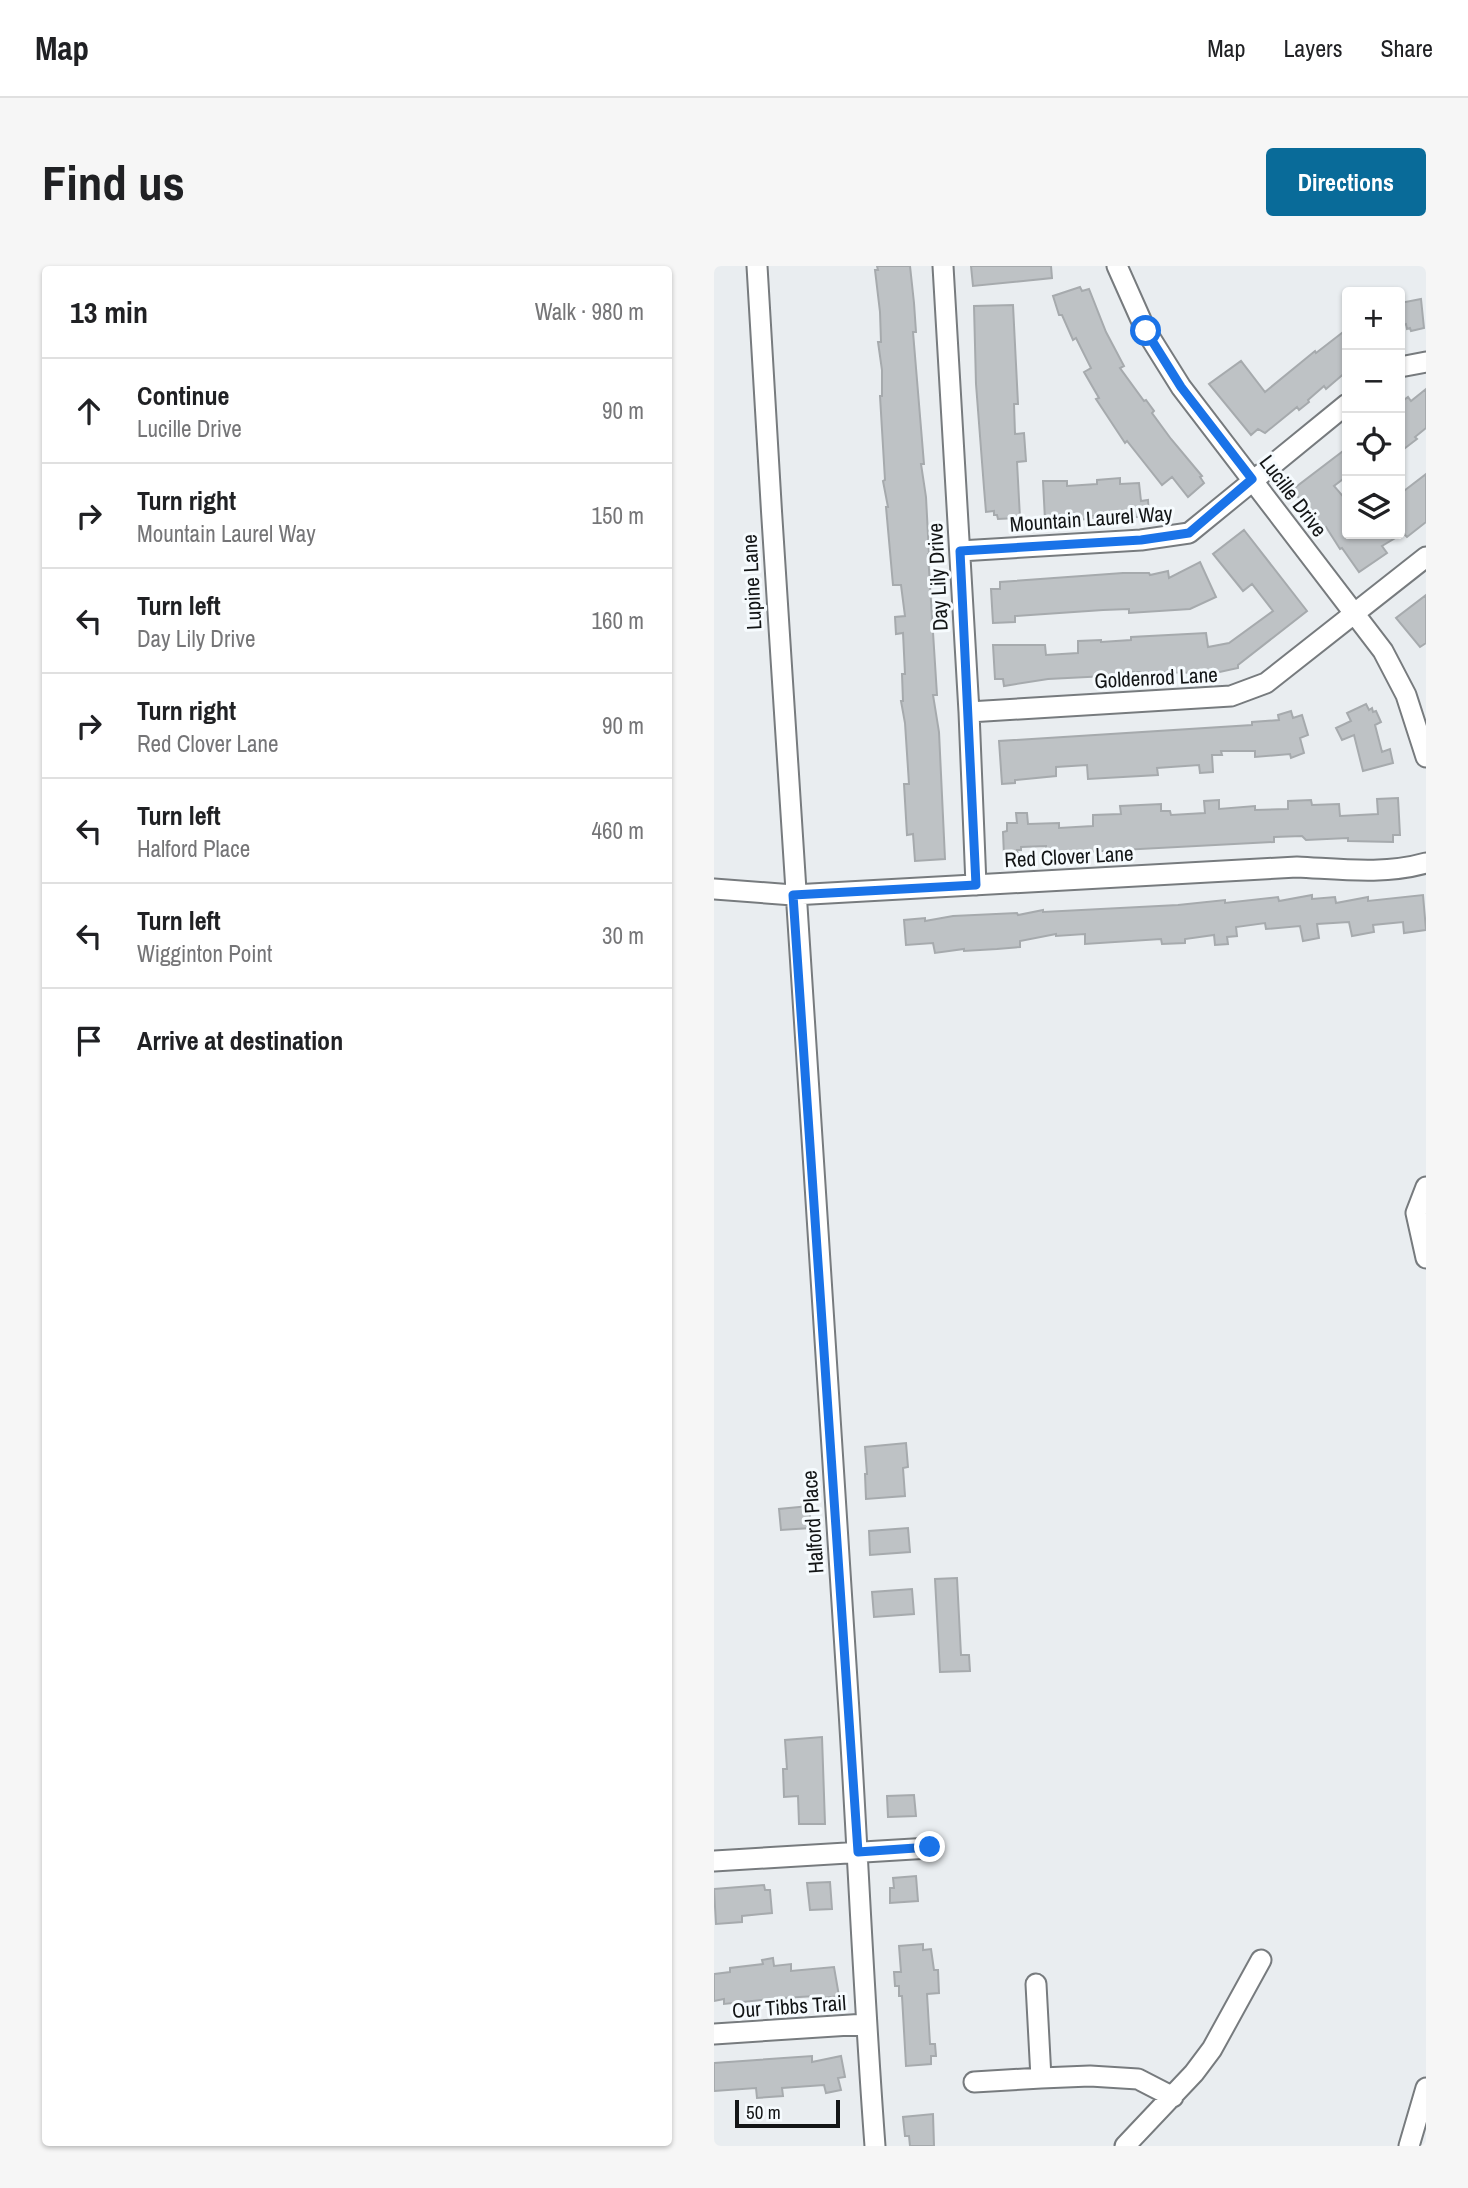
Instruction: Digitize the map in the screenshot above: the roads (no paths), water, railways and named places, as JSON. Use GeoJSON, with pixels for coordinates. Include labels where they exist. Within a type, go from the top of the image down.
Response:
{"type":"FeatureCollection","features":[{"type":"Feature","properties":{"kind":"street","name":"Lupine Lane"},"geometry":{"type":"LineString","coordinates":[[757,266],[793,895]]}},
{"type":"Feature","properties":{"kind":"street","name":"Day Lily Drive"},"geometry":{"type":"LineString","coordinates":[[943,266],[969,712],[976,885]]}},
{"type":"Feature","properties":{"kind":"street","name":"Lucille Drive"},"geometry":{"type":"LineString","coordinates":[[1117,266],[1146,331],[1181,387],[1383,651],[1406,695],[1426,757]]}},
{"type":"Feature","properties":{"kind":"street"},"geometry":{"type":"LineString","coordinates":[[1405,366],[1426,362]]}},
{"type":"Feature","properties":{"kind":"street","name":"Mountain Laurel Way"},"geometry":{"type":"LineString","coordinates":[[960,551],[1141,540],[1189,533],[1342,408]]}},
{"type":"Feature","properties":{"kind":"street","name":"Goldenrod Lane"},"geometry":{"type":"LineString","coordinates":[[969,712],[1231,696],[1266,683],[1426,557]]}},
{"type":"Feature","properties":{"kind":"street","name":"Red Clover Lane"},"geometry":{"type":"LineString","coordinates":[[714,889],[793,895],[1297,867],[1373,871],[1405,869],[1426,863]]}},
{"type":"Feature","properties":{"kind":"street","name":"Halford Place"},"geometry":{"type":"LineString","coordinates":[[793,895],[858,1852],[875,2146]]}},
{"type":"Feature","properties":{"kind":"street"},"geometry":{"type":"LineString","coordinates":[[1426,1187],[1416,1213],[1426,1258]]}},
{"type":"Feature","properties":{"kind":"street"},"geometry":{"type":"LineString","coordinates":[[714,1861],[930,1847]]}},
{"type":"Feature","properties":{"kind":"street"},"geometry":{"type":"LineString","coordinates":[[1125,2146],[1173,2097],[1212,2049],[1261,1960]]}},
{"type":"Feature","properties":{"kind":"street"},"geometry":{"type":"LineString","coordinates":[[1036,1984],[1041,2078]]}},
{"type":"Feature","properties":{"kind":"street","name":"Our Tibbs Trail"},"geometry":{"type":"LineString","coordinates":[[714,2034],[866,2024]]}},
{"type":"Feature","properties":{"kind":"street"},"geometry":{"type":"LineString","coordinates":[[974,2082],[1090,2076],[1138,2079],[1173,2097]]}},
{"type":"Feature","properties":{"kind":"street"},"geometry":{"type":"LineString","coordinates":[[1409,2146],[1426,2088]]}}]}
